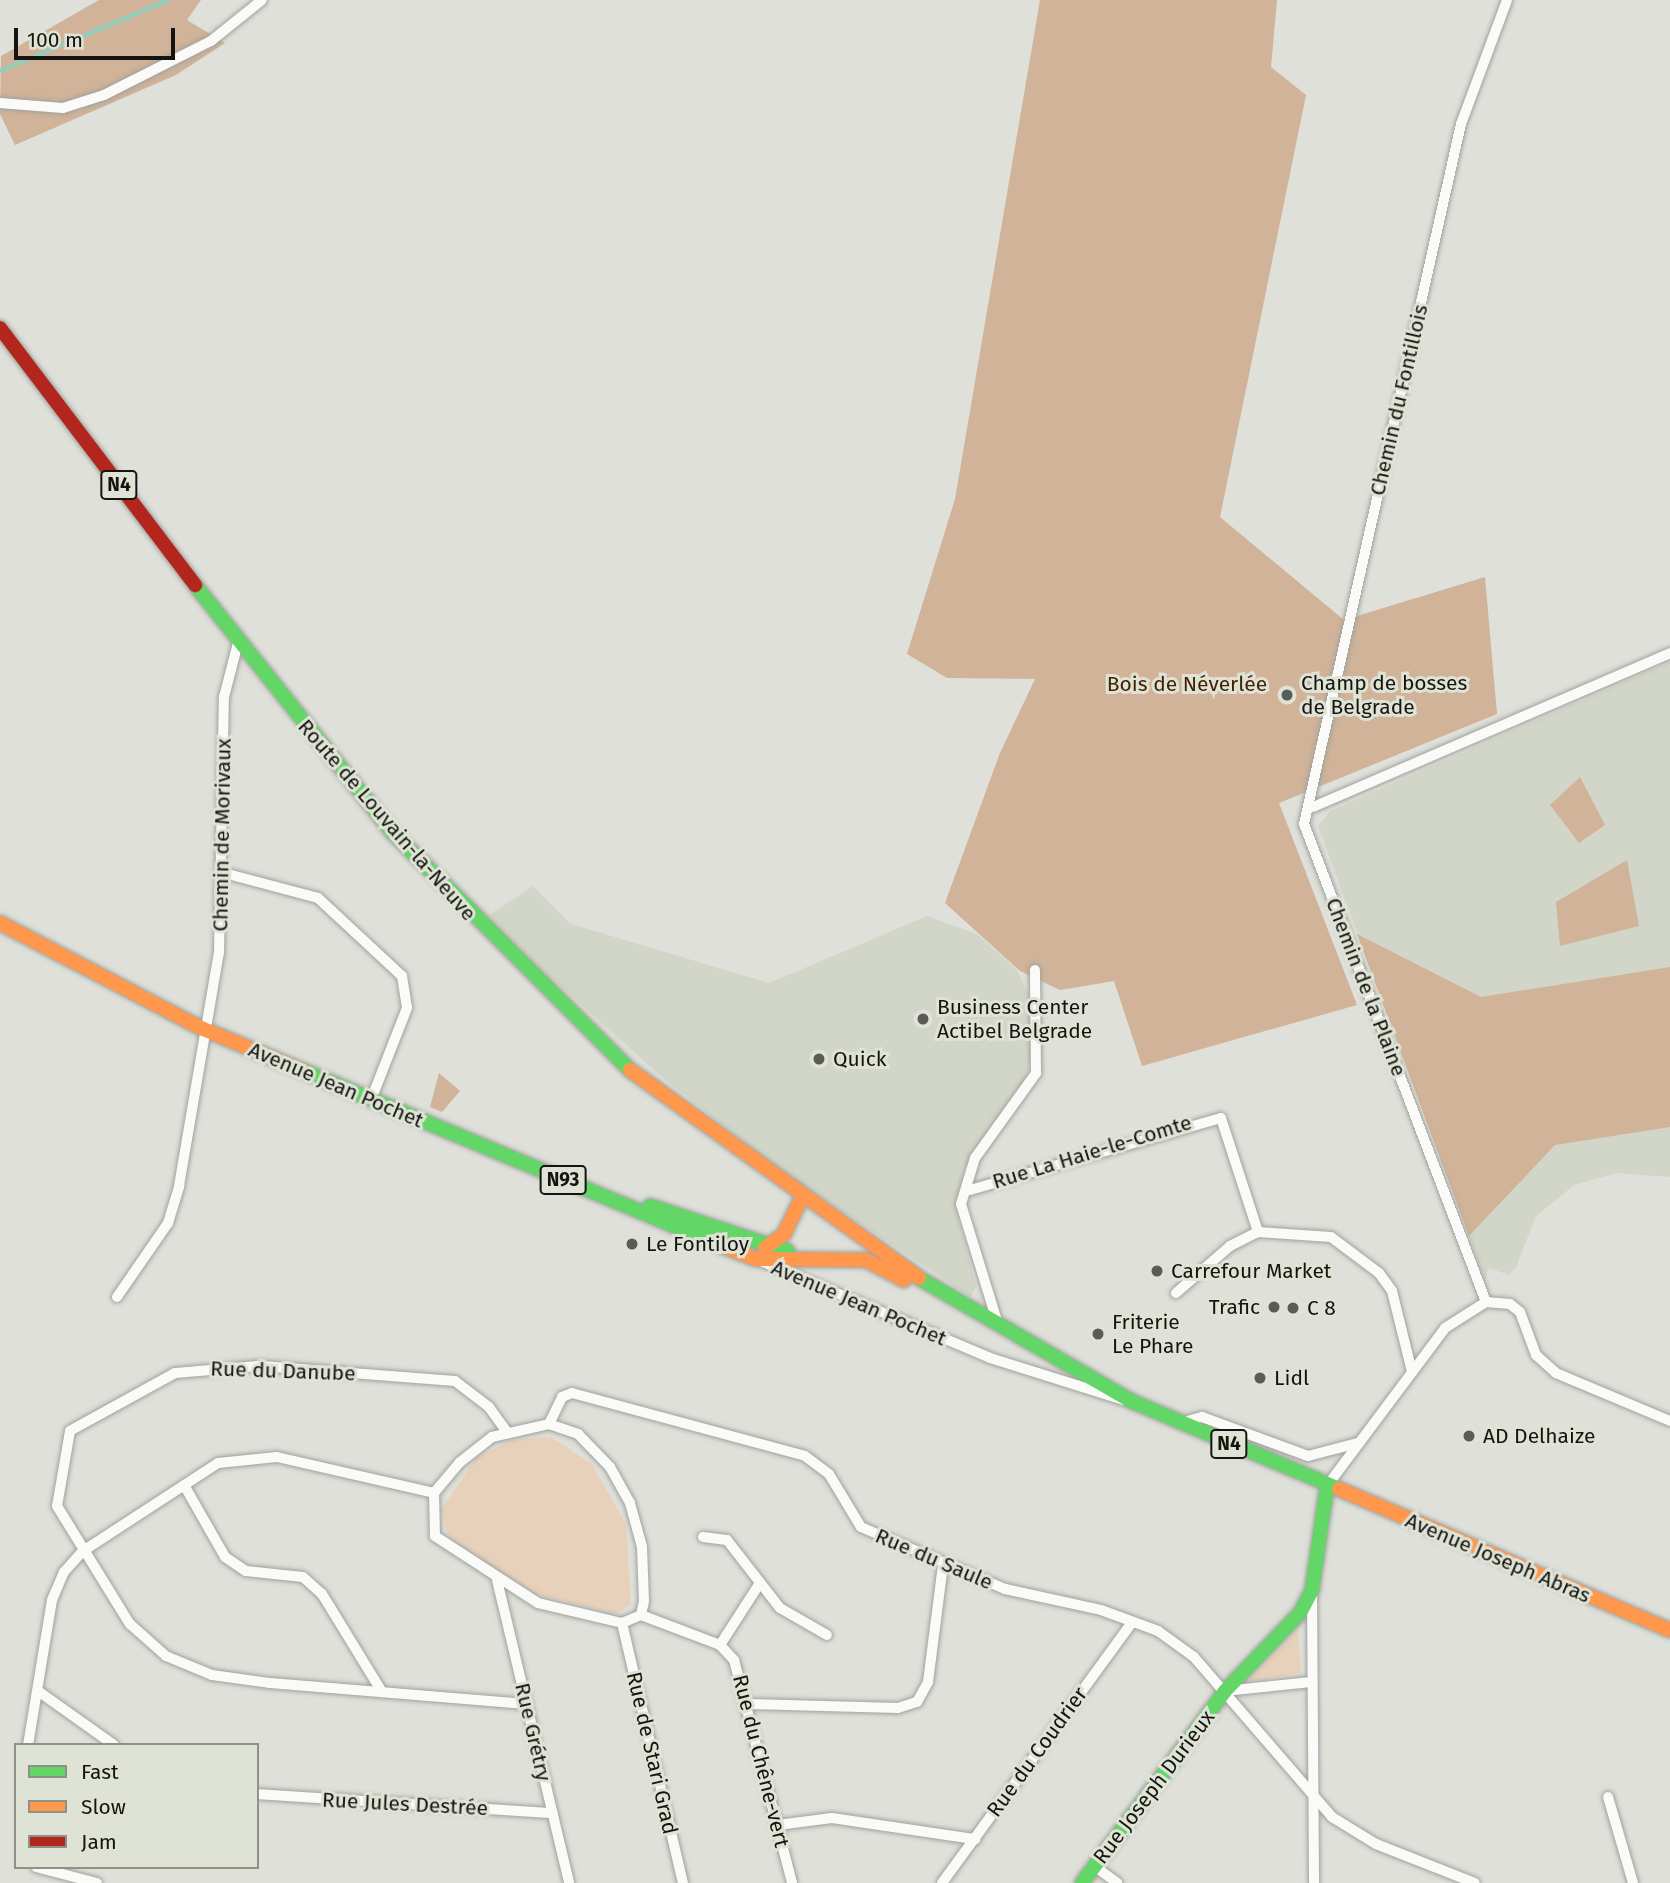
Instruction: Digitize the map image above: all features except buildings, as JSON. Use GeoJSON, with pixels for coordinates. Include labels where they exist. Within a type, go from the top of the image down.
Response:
{"type":"FeatureCollection","features":[{"type":"Feature","properties":{"kind":"main road","name":"Route de Louvain-la-Neuve"},"geometry":{"type":"LineString","coordinates":[[0,328],[239,643],[466,913],[614,1057],[799,1203],[923,1281]]}},
{"type":"Feature","properties":{"kind":"main road","name":"N93"},"geometry":{"type":"LineString","coordinates":[[0,923],[201,1028]]}},
{"type":"Feature","properties":{"kind":"main road","name":"Avenue Jean Pochet"},"geometry":{"type":"LineString","coordinates":[[201,1028],[371,1100],[760,1254]]}},
{"type":"Feature","properties":{"kind":"main road","name":"N93"},"geometry":{"type":"LineString","coordinates":[[371,1100],[739,1239],[760,1254],[866,1260],[906,1281],[923,1281]]}},
{"type":"Feature","properties":{"kind":"main road"},"geometry":{"type":"LineString","coordinates":[[760,1254],[785,1234],[799,1203]]}},
{"type":"Feature","properties":{"kind":"main road"},"geometry":{"type":"LineString","coordinates":[[760,1254],[874,1252]]}},
{"type":"Feature","properties":{"kind":"main road","name":"N4"},"geometry":{"type":"LineString","coordinates":[[923,1281],[1131,1402]]}},
{"type":"Feature","properties":{"kind":"main road","name":"Avenue Jean Pochet"},"geometry":{"type":"LineString","coordinates":[[1131,1402],[1327,1486]]}},
{"type":"Feature","properties":{"kind":"main road"},"geometry":{"type":"LineString","coordinates":[[1312,1590],[1327,1486]]}},
{"type":"Feature","properties":{"kind":"main road","name":"Avenue Joseph Abras"},"geometry":{"type":"LineString","coordinates":[[1327,1486],[1670,1630]]}},
{"type":"Feature","properties":{"kind":"main road","name":"Rue Joseph Durieux"},"geometry":{"type":"LineString","coordinates":[[1082,1883],[1225,1691],[1300,1613],[1312,1590]]}},
{"type":"Feature","properties":{"kind":"street"},"geometry":{"type":"LineString","coordinates":[[0,103],[63,108],[104,95],[211,41],[262,0]]}},
{"type":"Feature","properties":{"kind":"street","name":"Chemin du Fontillois"},"geometry":{"type":"LineString","coordinates":[[1313,807],[1461,124],[1507,0]]}},
{"type":"Feature","properties":{"kind":"street","name":"Chemin de Morivaux"},"geometry":{"type":"LineString","coordinates":[[117,1297],[168,1223],[201,1028],[219,952],[224,873],[224,697],[239,643]]}},
{"type":"Feature","properties":{"kind":"street"},"geometry":{"type":"LineString","coordinates":[[1313,807],[1670,653]]}},
{"type":"Feature","properties":{"kind":"street","name":"Chemin de la Plaine"},"geometry":{"type":"LineString","coordinates":[[1313,807],[1304,824],[1486,1302]]}},
{"type":"Feature","properties":{"kind":"street"},"geometry":{"type":"LineString","coordinates":[[224,873],[318,898],[402,976],[407,1008],[371,1100]]}},
{"type":"Feature","properties":{"kind":"street"},"geometry":{"type":"LineString","coordinates":[[998,1325],[965,1232],[961,1204],[970,1191],[975,1158],[1036,1073],[1035,970]]}},
{"type":"Feature","properties":{"kind":"street","name":"Rue La Haie-le-Comte"},"geometry":{"type":"LineString","coordinates":[[970,1191],[1221,1118],[1258,1232]]}},
{"type":"Feature","properties":{"kind":"street"},"geometry":{"type":"LineString","coordinates":[[1176,1293],[1230,1246],[1258,1232],[1331,1237],[1379,1273],[1401,1311],[1412,1372]]}},
{"type":"Feature","properties":{"kind":"street","name":"Avenue Jean Pochet"},"geometry":{"type":"LineString","coordinates":[[760,1254],[990,1358],[1131,1402]]}},
{"type":"Feature","properties":{"kind":"street"},"geometry":{"type":"LineString","coordinates":[[1327,1486],[1445,1328],[1486,1302],[1510,1304],[1520,1312],[1536,1355],[1556,1373],[1670,1421]]}},
{"type":"Feature","properties":{"kind":"street","name":"Rue du Danube"},"geometry":{"type":"LineString","coordinates":[[507,1432],[489,1407],[455,1381],[258,1366],[175,1373],[70,1431],[57,1506],[130,1624],[166,1656],[212,1675],[526,1704]]}},
{"type":"Feature","properties":{"kind":"street","name":"Rue du Saule"},"geometry":{"type":"LineString","coordinates":[[550,1423],[562,1397],[572,1393],[806,1456],[829,1474],[861,1527],[943,1565],[1005,1589],[1132,1622],[1194,1657],[1312,1791],[1353,1832],[1475,1883]]}},
{"type":"Feature","properties":{"kind":"street"},"geometry":{"type":"LineString","coordinates":[[1181,1423],[1202,1417],[1308,1456],[1362,1442]]}},
{"type":"Feature","properties":{"kind":"street"},"geometry":{"type":"LineString","coordinates":[[641,1615],[642,1547],[631,1503],[610,1467],[578,1434],[550,1423],[507,1432],[459,1463],[434,1493],[435,1536],[497,1580],[561,1613],[622,1623],[641,1615],[720,1645],[761,1583]]}},
{"type":"Feature","properties":{"kind":"street"},"geometry":{"type":"LineString","coordinates":[[28,1743],[52,1600],[83,1551],[218,1463],[277,1457],[434,1493]]}},
{"type":"Feature","properties":{"kind":"street"},"geometry":{"type":"LineString","coordinates":[[184,1485],[225,1557],[246,1571],[303,1577],[322,1594],[382,1692]]}},
{"type":"Feature","properties":{"kind":"street"},"geometry":{"type":"LineString","coordinates":[[703,1537],[727,1540],[796,1622],[827,1634]]}},
{"type":"Feature","properties":{"kind":"street"},"geometry":{"type":"LineString","coordinates":[[749,1704],[898,1708],[917,1702],[928,1682],[943,1565]]}},
{"type":"Feature","properties":{"kind":"street","name":"Rue Grétry"},"geometry":{"type":"LineString","coordinates":[[497,1580],[569,1883]]}},
{"type":"Feature","properties":{"kind":"street"},"geometry":{"type":"LineString","coordinates":[[1312,1590],[1314,1883]]}},
{"type":"Feature","properties":{"kind":"street","name":"Rue du Coudrier"},"geometry":{"type":"LineString","coordinates":[[942,1883],[1132,1622]]}},
{"type":"Feature","properties":{"kind":"street","name":"Rue de Stari Grad"},"geometry":{"type":"LineString","coordinates":[[622,1623],[683,1883]]}},
{"type":"Feature","properties":{"kind":"street","name":"Rue du Chêne-vert"},"geometry":{"type":"LineString","coordinates":[[720,1645],[744,1680],[792,1883]]}},
{"type":"Feature","properties":{"kind":"street"},"geometry":{"type":"LineString","coordinates":[[1225,1691],[1311,1682]]}},
{"type":"Feature","properties":{"kind":"street"},"geometry":{"type":"LineString","coordinates":[[38,1691],[111,1743]]}},
{"type":"Feature","properties":{"kind":"street","name":"Rue Jules Destrée"},"geometry":{"type":"LineString","coordinates":[[259,1794],[552,1813]]}},
{"type":"Feature","properties":{"kind":"street"},"geometry":{"type":"LineString","coordinates":[[1608,1797],[1633,1883]]}},
{"type":"Feature","properties":{"kind":"street"},"geometry":{"type":"LineString","coordinates":[[778,1825],[832,1818],[975,1839]]}},
{"type":"Feature","properties":{"kind":"street"},"geometry":{"type":"LineString","coordinates":[[1094,1866],[1117,1883]]}},
{"type":"Feature","properties":{"kind":"street"},"geometry":{"type":"LineString","coordinates":[[44,1869],[97,1883]]}},
{"type":"Feature","properties":{"kind":"shaded area"},"geometry":{"type":"Polygon","coordinates":[[[1670,662],[1670,1177],[1616,1173],[1574,1185],[1536,1216],[1516,1267],[1509,1275],[1489,1268],[1485,1280],[1318,826],[1330,811],[1670,662]]]}},
{"type":"Feature","properties":{"kind":"shaded area"},"geometry":{"type":"Polygon","coordinates":[[[533,886],[571,924],[769,983],[927,916],[977,934],[1017,970],[1029,995],[1034,1052],[1021,1089],[964,1169],[956,1210],[976,1286],[971,1297],[781,1171],[663,1078],[548,975],[489,915],[533,886]]]}},
{"type":"Feature","properties":{"kind":"shaded area"},"geometry":{"type":"Polygon","coordinates":[[[551,1437],[592,1464],[626,1524],[631,1604],[616,1614],[535,1594],[449,1538],[441,1510],[476,1458],[511,1440],[551,1437]]]}},
{"type":"Feature","properties":{"kind":"shaded area"},"geometry":{"type":"Polygon","coordinates":[[[1298,1629],[1301,1673],[1252,1681],[1250,1679],[1298,1629]]]}},
{"type":"Feature","properties":{"kind":"green space"},"geometry":{"type":"Polygon","coordinates":[[[99,0],[201,0],[187,20],[225,43],[176,75],[15,145],[0,114],[1,56],[99,0]]]}},
{"type":"Feature","properties":{"kind":"green space","name":"Bois de Néverlée"},"geometry":{"type":"Polygon","coordinates":[[[1040,0],[1277,0],[1271,67],[1306,95],[1220,517],[1344,620],[1485,577],[1497,714],[1279,803],[1357,1005],[1142,1066],[1114,981],[1060,990],[1020,971],[945,903],[1000,753],[1035,679],[947,678],[907,654],[955,499],[1040,0]]]}},
{"type":"Feature","properties":{"kind":"green space"},"geometry":{"type":"Polygon","coordinates":[[[1580,777],[1605,825],[1579,843],[1550,805],[1580,777]]]}},
{"type":"Feature","properties":{"kind":"green space"},"geometry":{"type":"Polygon","coordinates":[[[1627,860],[1639,926],[1560,946],[1556,902],[1627,860]]]}},
{"type":"Feature","properties":{"kind":"green space"},"geometry":{"type":"Polygon","coordinates":[[[1357,934],[1481,997],[1670,967],[1670,1127],[1555,1145],[1469,1236],[1357,934]]]}},
{"type":"Feature","properties":{"kind":"green space"},"geometry":{"type":"Polygon","coordinates":[[[439,1073],[460,1091],[442,1112],[430,1107],[439,1073]]]}},
{"type":"Feature","properties":{"kind":"waterway"},"geometry":{"type":"LineString","coordinates":[[0,71],[169,0]]}},
{"type":"Feature","properties":{"kind":"traffic: fast"},"geometry":{"type":"LineString","coordinates":[[195,585],[392,832],[630,1070]]}},
{"type":"Feature","properties":{"kind":"traffic: fast"},"geometry":{"type":"LineString","coordinates":[[304,1071],[712,1242]]}},
{"type":"Feature","properties":{"kind":"traffic: fast"},"geometry":{"type":"LineString","coordinates":[[650,1206],[788,1251]]}},
{"type":"Feature","properties":{"kind":"traffic: fast"},"geometry":{"type":"LineString","coordinates":[[919,1278],[1131,1401],[1339,1489]]}},
{"type":"Feature","properties":{"kind":"traffic: fast"},"geometry":{"type":"LineString","coordinates":[[1082,1883],[1225,1691],[1300,1613],[1312,1590],[1327,1486]]}},
{"type":"Feature","properties":{"kind":"traffic: slow"},"geometry":{"type":"LineString","coordinates":[[0,923],[201,1028],[304,1071]]}},
{"type":"Feature","properties":{"kind":"traffic: slow"},"geometry":{"type":"LineString","coordinates":[[630,1070],[919,1278]]}},
{"type":"Feature","properties":{"kind":"traffic: slow"},"geometry":{"type":"LineString","coordinates":[[765,1248],[784,1234],[799,1203]]}},
{"type":"Feature","properties":{"kind":"traffic: slow"},"geometry":{"type":"LineString","coordinates":[[712,1242],[756,1259],[866,1260],[904,1280]]}},
{"type":"Feature","properties":{"kind":"traffic: slow"},"geometry":{"type":"LineString","coordinates":[[1339,1489],[1670,1630]]}},
{"type":"Feature","properties":{"kind":"traffic: jam"},"geometry":{"type":"LineString","coordinates":[[0,328],[195,585]]}},
{"type":"Feature","properties":{"kind":"place","name":"Champ de bosses de Belgrade"},"geometry":{"type":"Point","coordinates":[1287,695]}},
{"type":"Feature","properties":{"kind":"place","name":"Business Center Actibel Belgrade"},"geometry":{"type":"Point","coordinates":[923,1019]}},
{"type":"Feature","properties":{"kind":"place","name":"Quick"},"geometry":{"type":"Point","coordinates":[819,1059]}},
{"type":"Feature","properties":{"kind":"place","name":"Le Fontiloy"},"geometry":{"type":"Point","coordinates":[632,1244]}},
{"type":"Feature","properties":{"kind":"place","name":"Carrefour Market"},"geometry":{"type":"Point","coordinates":[1157,1271]}},
{"type":"Feature","properties":{"kind":"place","name":"Trafic"},"geometry":{"type":"Point","coordinates":[1274,1307]}},
{"type":"Feature","properties":{"kind":"place","name":"C 8"},"geometry":{"type":"Point","coordinates":[1293,1308]}},
{"type":"Feature","properties":{"kind":"place","name":"Friterie Le Phare"},"geometry":{"type":"Point","coordinates":[1098,1334]}},
{"type":"Feature","properties":{"kind":"place","name":"Lidl"},"geometry":{"type":"Point","coordinates":[1260,1378]}},
{"type":"Feature","properties":{"kind":"place","name":"AD Delhaize"},"geometry":{"type":"Point","coordinates":[1469,1436]}}]}
